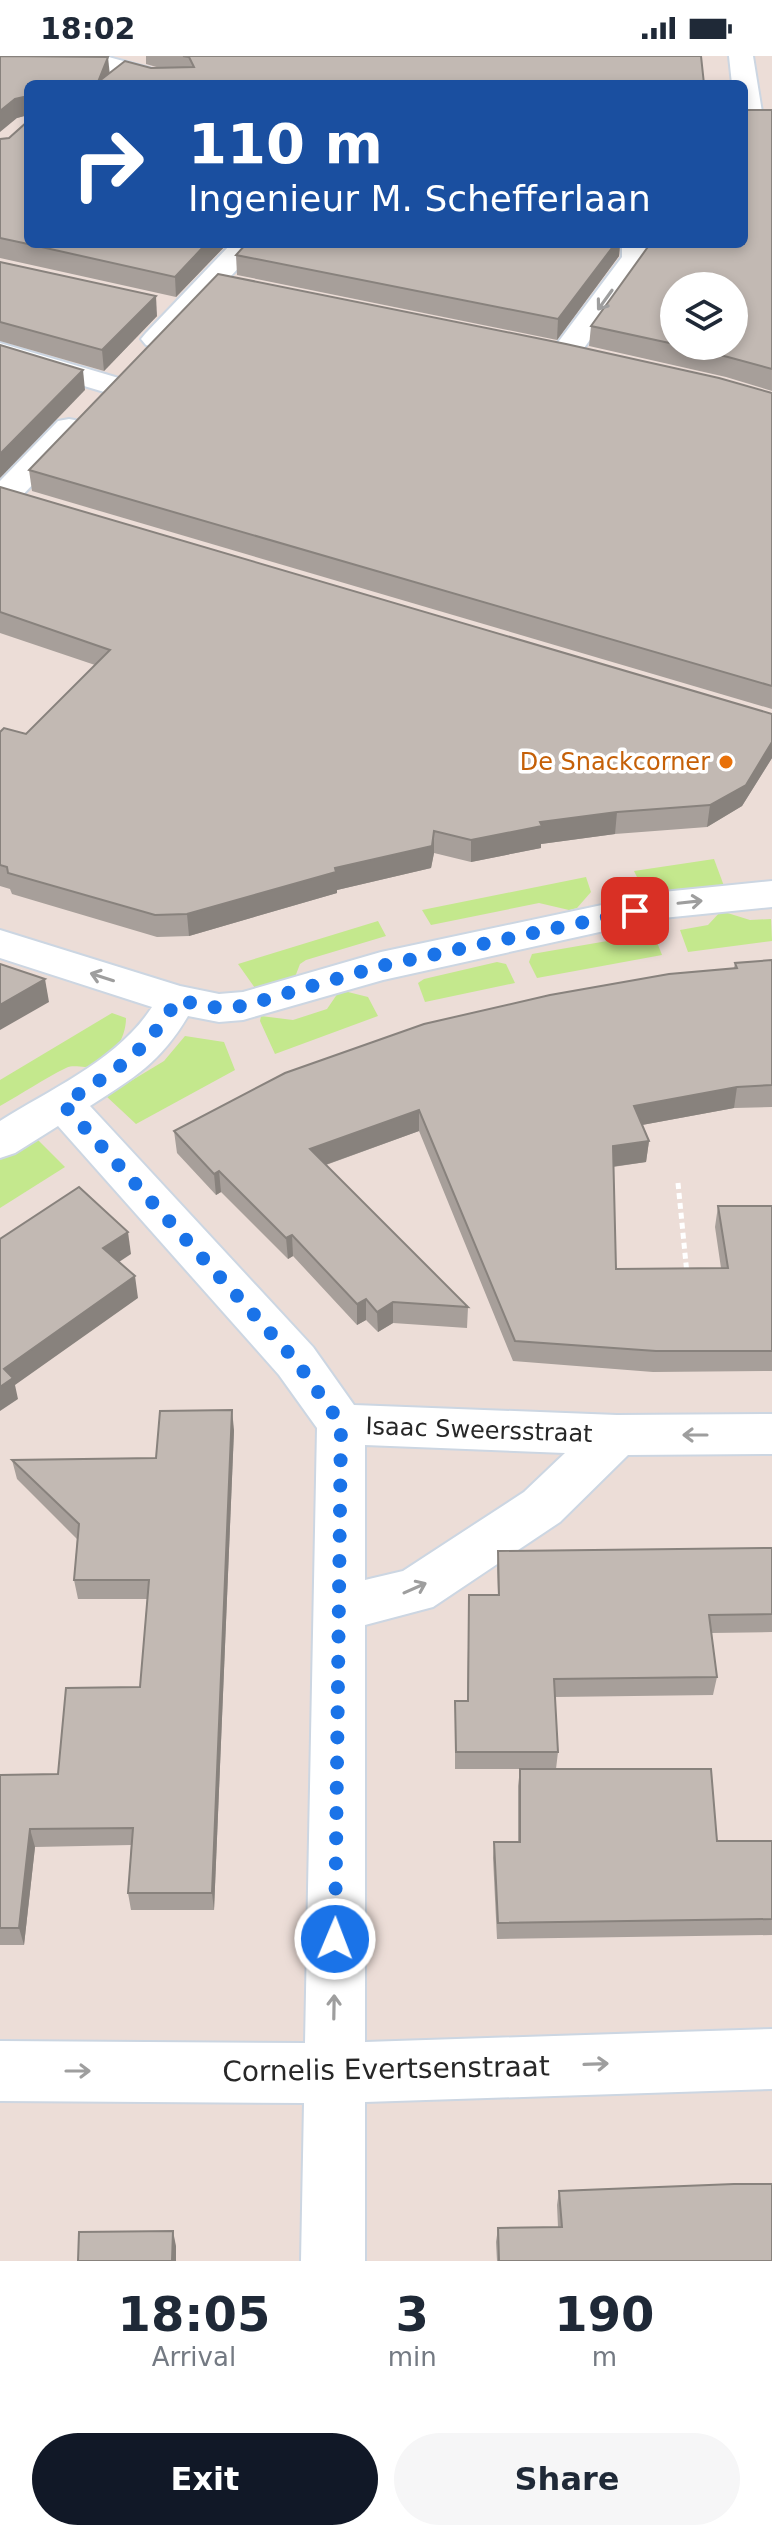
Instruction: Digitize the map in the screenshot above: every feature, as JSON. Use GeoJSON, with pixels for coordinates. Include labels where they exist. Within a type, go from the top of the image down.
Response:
{"type":"FeatureCollection","features":[{"type":"Feature","properties":{"kind":"street"},"geometry":{"type":"LineString","coordinates":[[77,56],[112,60],[169,80]]}},
{"type":"Feature","properties":{"kind":"street"},"geometry":{"type":"LineString","coordinates":[[741,56],[747,80]]}},
{"type":"Feature","properties":{"kind":"street"},"geometry":{"type":"LineString","coordinates":[[81,80],[112,60]]}},
{"type":"Feature","properties":{"kind":"street"},"geometry":{"type":"LineString","coordinates":[[748,84],[755,112]]}},
{"type":"Feature","properties":{"kind":"street"},"geometry":{"type":"LineString","coordinates":[[13,498],[111,385],[243,248]]}},
{"type":"Feature","properties":{"kind":"street"},"geometry":{"type":"LineString","coordinates":[[565,353],[636,257],[636,248]]}},
{"type":"Feature","properties":{"kind":"street"},"geometry":{"type":"LineString","coordinates":[[210,281],[241,287]]}},
{"type":"Feature","properties":{"kind":"street"},"geometry":{"type":"LineString","coordinates":[[153,304],[184,310]]}},
{"type":"Feature","properties":{"kind":"street"},"geometry":{"type":"LineString","coordinates":[[534,347],[594,360]]}},
{"type":"Feature","properties":{"kind":"street"},"geometry":{"type":"LineString","coordinates":[[0,352],[111,385]]}},
{"type":"Feature","properties":{"kind":"street"},"geometry":{"type":"LineString","coordinates":[[772,857],[772,875]]}},
{"type":"Feature","properties":{"kind":"street"},"geometry":{"type":"LineString","coordinates":[[0,944],[177,1000],[219,1008],[243,1006],[381,966],[663,905],[772,894]]}},
{"type":"Feature","properties":{"kind":"street"},"geometry":{"type":"LineString","coordinates":[[0,1142],[129,1061],[156,1034],[177,1000]]}},
{"type":"Feature","properties":{"kind":"street"},"geometry":{"type":"LineString","coordinates":[[63,1104],[296,1361],[341,1424],[333,2261]]}},
{"type":"Feature","properties":{"kind":"street","name":"Isaac Sweersstraat"},"geometry":{"type":"LineString","coordinates":[[341,1424],[617,1435],[772,1434]]}},
{"type":"Feature","properties":{"kind":"street","name":"Isaac Sweersstraat"},"geometry":{"type":"LineString","coordinates":[[340,1608],[415,1591],[542,1507],[617,1435]]}},
{"type":"Feature","properties":{"kind":"street","name":"Cornelis Evertsenstraat"},"geometry":{"type":"LineString","coordinates":[[0,2071],[333,2073],[772,2059]]}},
{"type":"Feature","properties":{"kind":"path"},"geometry":{"type":"LineString","coordinates":[[678,1183],[687,1278]]}},
{"type":"Feature","properties":{"kind":"green space"},"geometry":{"type":"Polygon","coordinates":[[[714,859],[724,886],[666,895],[641,885],[634,871],[714,859]]]}},
{"type":"Feature","properties":{"kind":"green space"},"geometry":{"type":"Polygon","coordinates":[[[586,877],[591,892],[577,908],[569,910],[539,903],[431,925],[422,910],[586,877]]]}},
{"type":"Feature","properties":{"kind":"green space"},"geometry":{"type":"Polygon","coordinates":[[[721,911],[750,920],[771,919],[772,941],[688,952],[680,930],[708,925],[721,911]]]}},
{"type":"Feature","properties":{"kind":"green space"},"geometry":{"type":"Polygon","coordinates":[[[378,921],[386,936],[306,960],[300,964],[295,977],[257,991],[238,964],[378,921]]]}},
{"type":"Feature","properties":{"kind":"green space"},"geometry":{"type":"Polygon","coordinates":[[[648,934],[655,937],[662,955],[537,978],[529,962],[532,954],[648,934]]]}},
{"type":"Feature","properties":{"kind":"green space"},"geometry":{"type":"Polygon","coordinates":[[[497,962],[506,964],[515,983],[425,1002],[418,983],[424,979],[497,962]]]}},
{"type":"Feature","properties":{"kind":"green space"},"geometry":{"type":"Polygon","coordinates":[[[340,990],[368,997],[378,1016],[275,1054],[260,1021],[261,1016],[293,1020],[327,1009],[340,990]]]}},
{"type":"Feature","properties":{"kind":"green space"},"geometry":{"type":"Polygon","coordinates":[[[112,1013],[126,1018],[125,1026],[116,1048],[105,1059],[88,1067],[66,1068],[0,1106],[0,1080],[112,1013]]]}},
{"type":"Feature","properties":{"kind":"green space"},"geometry":{"type":"Polygon","coordinates":[[[185,1036],[224,1042],[235,1070],[136,1124],[106,1096],[164,1061],[185,1036]]]}},
{"type":"Feature","properties":{"kind":"green space"},"geometry":{"type":"Polygon","coordinates":[[[37,1139],[65,1167],[0,1208],[0,1160],[37,1139]]]}},
{"type":"Feature","properties":{"kind":"building"},"geometry":{"type":"Polygon","coordinates":[[[0,56],[108,57],[99,80],[24,80],[24,97],[15,99],[0,111],[0,56]]]}},
{"type":"Feature","properties":{"kind":"building"},"geometry":{"type":"Polygon","coordinates":[[[183,56],[701,56],[704,80],[101,80],[125,61],[151,68],[194,67],[189,57],[183,56]]]}},
{"type":"Feature","properties":{"kind":"building"},"geometry":{"type":"Polygon","coordinates":[[[748,110],[772,110],[772,369],[739,360],[748,360],[748,272],[660,272],[660,341],[591,326],[647,248],[748,248],[748,110]]]}},
{"type":"Feature","properties":{"kind":"building"},"geometry":{"type":"Polygon","coordinates":[[[24,125],[24,243],[0,238],[0,139],[9,138],[24,125]]]}},
{"type":"Feature","properties":{"kind":"building"},"geometry":{"type":"Polygon","coordinates":[[[46,248],[202,248],[175,277],[46,248]]]}},
{"type":"Feature","properties":{"kind":"building"},"geometry":{"type":"Polygon","coordinates":[[[242,248],[612,248],[558,319],[236,255],[242,248]]]}},
{"type":"Feature","properties":{"kind":"building"},"geometry":{"type":"Polygon","coordinates":[[[0,262],[156,296],[102,350],[0,322],[0,262]]]}},
{"type":"Feature","properties":{"kind":"building"},"geometry":{"type":"Polygon","coordinates":[[[218,274],[566,344],[772,393],[772,686],[29,470],[218,274]]]}},
{"type":"Feature","properties":{"kind":"building"},"geometry":{"type":"Polygon","coordinates":[[[0,345],[83,370],[0,454],[0,345]]]}},
{"type":"Feature","properties":{"kind":"building"},"geometry":{"type":"Polygon","coordinates":[[[0,487],[772,714],[772,742],[746,785],[710,805],[540,822],[542,826],[471,840],[434,831],[432,846],[335,868],[336,872],[187,914],[155,915],[8,873],[7,867],[0,865],[0,732],[4,728],[26,734],[110,650],[0,612],[0,487]]]}},
{"type":"Feature","properties":{"kind":"building"},"geometry":{"type":"Polygon","coordinates":[[[772,960],[772,1085],[737,1087],[634,1106],[649,1141],[613,1146],[616,1269],[728,1268],[718,1206],[772,1206],[772,1351],[656,1351],[515,1341],[419,1110],[310,1149],[468,1307],[393,1302],[377,1312],[366,1299],[357,1304],[292,1235],[286,1238],[219,1171],[214,1174],[174,1131],[285,1073],[424,1024],[550,995],[669,974],[737,968],[735,963],[772,960]]]}},
{"type":"Feature","properties":{"kind":"building"},"geometry":{"type":"Polygon","coordinates":[[[0,964],[45,979],[0,1005],[0,964]]]}},
{"type":"Feature","properties":{"kind":"building"},"geometry":{"type":"Polygon","coordinates":[[[79,1187],[128,1232],[103,1248],[135,1276],[4,1369],[13,1378],[0,1387],[0,1239],[79,1187]]]}},
{"type":"Feature","properties":{"kind":"building"},"geometry":{"type":"Polygon","coordinates":[[[232,1410],[212,1893],[128,1893],[133,1828],[30,1829],[19,1928],[0,1928],[0,1775],[58,1774],[66,1688],[140,1687],[149,1580],[74,1580],[79,1524],[12,1460],[156,1458],[160,1411],[232,1410]]]}},
{"type":"Feature","properties":{"kind":"building"},"geometry":{"type":"Polygon","coordinates":[[[772,1548],[772,1614],[709,1615],[717,1677],[554,1679],[558,1752],[456,1752],[455,1701],[468,1701],[469,1595],[499,1595],[498,1551],[772,1548]]]}},
{"type":"Feature","properties":{"kind":"building"},"geometry":{"type":"Polygon","coordinates":[[[520,1769],[711,1769],[717,1841],[772,1841],[772,1919],[498,1923],[494,1842],[520,1842],[520,1769]]]}},
{"type":"Feature","properties":{"kind":"building"},"geometry":{"type":"Polygon","coordinates":[[[772,2184],[772,2261],[499,2261],[498,2228],[562,2227],[559,2191],[772,2184]]]}},
{"type":"Feature","properties":{"kind":"building"},"geometry":{"type":"Polygon","coordinates":[[[173,2231],[172,2261],[78,2261],[79,2232],[173,2231]]]}},
{"type":"Feature","properties":{"kind":"place","name":"De Snackcorner"},"geometry":{"type":"Point","coordinates":[726,762]}},
{"type":"Feature","properties":{"kind":"route"},"geometry":{"type":"LineString","coordinates":[[335,1939],[341,1424],[296,1361],[63,1104],[129,1061],[156,1034],[177,1000],[219,1008],[243,1006],[381,966],[635,911]]}}]}
